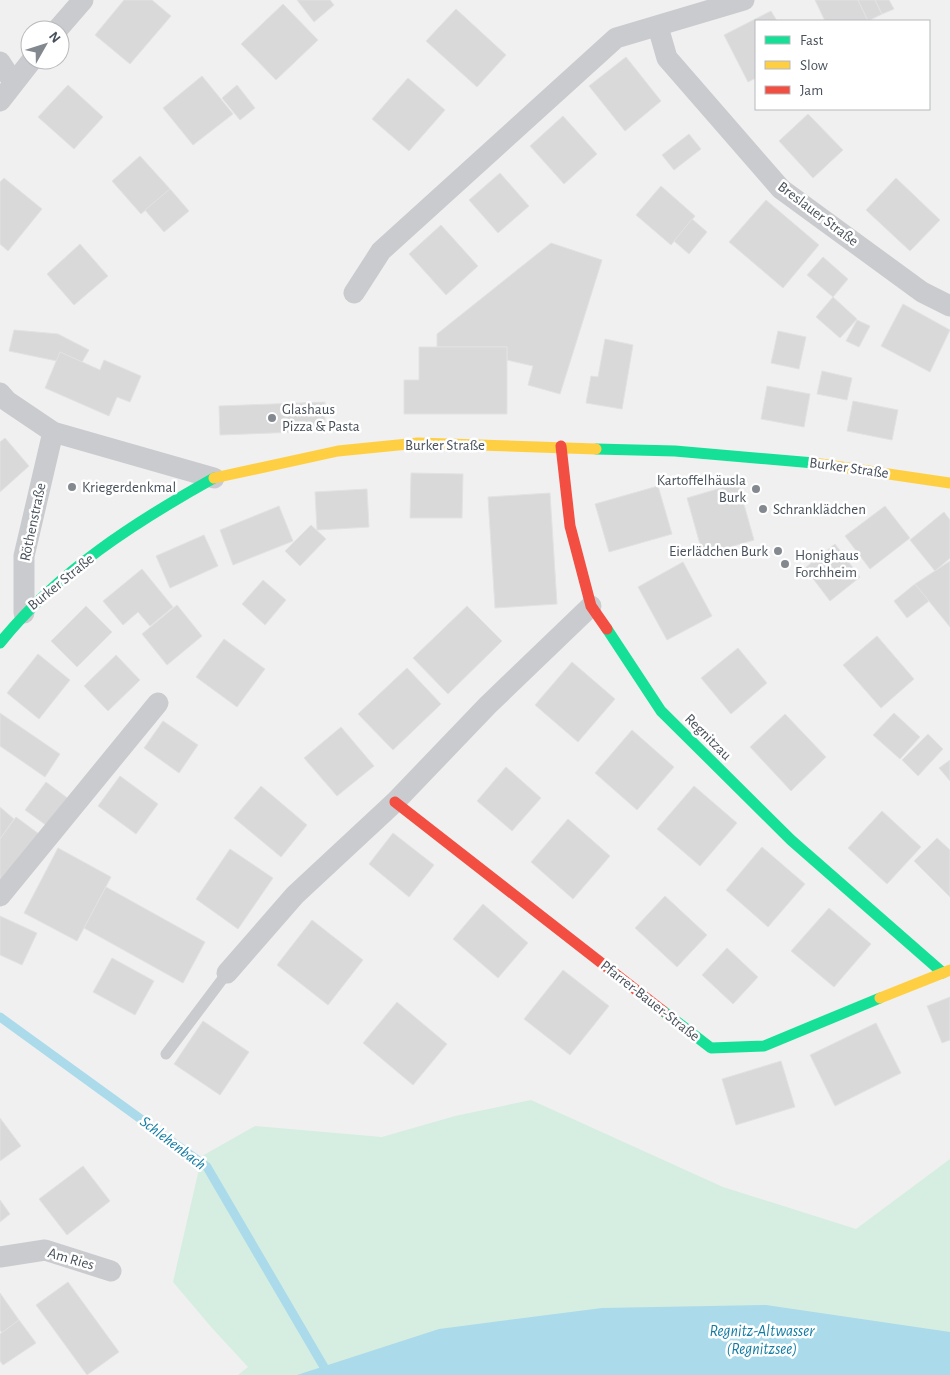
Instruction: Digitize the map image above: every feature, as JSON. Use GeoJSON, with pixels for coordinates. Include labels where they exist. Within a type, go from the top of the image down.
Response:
{"type":"FeatureCollection","features":[{"type":"Feature","properties":{"kind":"street"},"geometry":{"type":"LineString","coordinates":[[354,293],[381,252],[616,38],[744,0]]}},
{"type":"Feature","properties":{"kind":"street"},"geometry":{"type":"LineString","coordinates":[[64,20],[76,3]]}},
{"type":"Feature","properties":{"kind":"street","name":"Breslauer Straße"},"geometry":{"type":"LineString","coordinates":[[658,27],[667,58],[781,189],[922,292],[950,306]]}},
{"type":"Feature","properties":{"kind":"street"},"geometry":{"type":"LineString","coordinates":[[0,62],[14,82]]}},
{"type":"Feature","properties":{"kind":"street"},"geometry":{"type":"LineString","coordinates":[[0,101],[24,70]]}},
{"type":"Feature","properties":{"kind":"street"},"geometry":{"type":"LineString","coordinates":[[0,393],[7,401],[53,432],[214,478]]}},
{"type":"Feature","properties":{"kind":"street","name":"Röthenstraße"},"geometry":{"type":"LineString","coordinates":[[24,613],[24,556],[53,432]]}},
{"type":"Feature","properties":{"kind":"street","name":"Burker Straße"},"geometry":{"type":"LineString","coordinates":[[0,643],[24,613],[57,583],[150,514],[214,478],[338,451],[418,443],[675,451],[790,460],[950,483]]}},
{"type":"Feature","properties":{"kind":"street","name":"Regnitzau"},"geometry":{"type":"LineString","coordinates":[[561,446],[570,526],[591,606],[661,711],[791,840],[946,972]]}},
{"type":"Feature","properties":{"kind":"street"},"geometry":{"type":"LineString","coordinates":[[226,972],[296,894],[395,802],[488,705],[591,606]]}},
{"type":"Feature","properties":{"kind":"street"},"geometry":{"type":"LineString","coordinates":[[0,896],[158,703]]}},
{"type":"Feature","properties":{"kind":"street","name":"Pfarrer-Bauer-Straße"},"geometry":{"type":"LineString","coordinates":[[395,802],[711,1048],[764,1046],[946,972]]}},
{"type":"Feature","properties":{"kind":"street","name":"Am Ries"},"geometry":{"type":"LineString","coordinates":[[0,1257],[45,1250],[111,1271]]}},
{"type":"Feature","properties":{"kind":"lane"},"geometry":{"type":"LineString","coordinates":[[166,1054],[226,972]]}},
{"type":"Feature","properties":{"kind":"green space"},"geometry":{"type":"Polygon","coordinates":[[[531,1100],[723,1187],[856,1229],[950,1159],[950,1375],[238,1375],[248,1367],[173,1282],[202,1156],[255,1126],[382,1137],[455,1116],[531,1100]]]}},
{"type":"Feature","properties":{"kind":"water","name":"Regnitz-Altwasser (Regnitzsee)"},"geometry":{"type":"Polygon","coordinates":[[[766,1305],[950,1332],[950,1375],[297,1375],[439,1329],[602,1308],[766,1305]]]}},
{"type":"Feature","properties":{"kind":"building"},"geometry":{"type":"Polygon","coordinates":[[[124,0],[152,0],[171,16],[130,64],[95,35],[124,0]]]}},
{"type":"Feature","properties":{"kind":"building"},"geometry":{"type":"Polygon","coordinates":[[[297,0],[330,0],[334,5],[314,22],[297,0]]]}},
{"type":"Feature","properties":{"kind":"building"},"geometry":{"type":"Polygon","coordinates":[[[815,0],[858,0],[868,20],[825,20],[815,0]]]}},
{"type":"Feature","properties":{"kind":"building"},"geometry":{"type":"Polygon","coordinates":[[[858,0],[875,0],[882,14],[868,20],[858,0]]]}},
{"type":"Feature","properties":{"kind":"building"},"geometry":{"type":"Polygon","coordinates":[[[875,0],[889,0],[894,9],[882,14],[875,0]]]}},
{"type":"Feature","properties":{"kind":"building"},"geometry":{"type":"Polygon","coordinates":[[[283,4],[318,40],[276,80],[241,44],[283,4]]]}},
{"type":"Feature","properties":{"kind":"building"},"geometry":{"type":"Polygon","coordinates":[[[456,9],[506,55],[477,87],[426,41],[456,9]]]}},
{"type":"Feature","properties":{"kind":"building"},"geometry":{"type":"Polygon","coordinates":[[[771,11],[776,20],[755,20],[755,78],[748,82],[724,35],[771,11]]]}},
{"type":"Feature","properties":{"kind":"building"},"geometry":{"type":"Polygon","coordinates":[[[626,57],[661,101],[625,131],[589,86],[626,57]]]}},
{"type":"Feature","properties":{"kind":"building"},"geometry":{"type":"Polygon","coordinates":[[[202,76],[233,114],[193,145],[163,108],[202,76]]]}},
{"type":"Feature","properties":{"kind":"building"},"geometry":{"type":"Polygon","coordinates":[[[408,78],[445,110],[409,151],[372,119],[408,78]]]}},
{"type":"Feature","properties":{"kind":"building"},"geometry":{"type":"Polygon","coordinates":[[[68,85],[103,117],[74,149],[38,117],[68,85]]]}},
{"type":"Feature","properties":{"kind":"building"},"geometry":{"type":"Polygon","coordinates":[[[237,85],[255,108],[240,120],[222,98],[237,85]]]}},
{"type":"Feature","properties":{"kind":"building"},"geometry":{"type":"Polygon","coordinates":[[[808,114],[843,150],[813,178],[779,141],[808,114]]]}},
{"type":"Feature","properties":{"kind":"building"},"geometry":{"type":"Polygon","coordinates":[[[563,116],[597,154],[564,184],[530,146],[563,116]]]}},
{"type":"Feature","properties":{"kind":"building"},"geometry":{"type":"Polygon","coordinates":[[[689,134],[701,149],[674,170],[662,155],[689,134]]]}},
{"type":"Feature","properties":{"kind":"building"},"geometry":{"type":"Polygon","coordinates":[[[140,156],[170,189],[141,214],[112,181],[140,156]]]}},
{"type":"Feature","properties":{"kind":"building"},"geometry":{"type":"Polygon","coordinates":[[[500,173],[529,206],[498,233],[469,200],[500,173]]]}},
{"type":"Feature","properties":{"kind":"building"},"geometry":{"type":"Polygon","coordinates":[[[4,178],[42,209],[8,251],[0,244],[0,182],[4,178]]]}},
{"type":"Feature","properties":{"kind":"building"},"geometry":{"type":"Polygon","coordinates":[[[896,178],[940,220],[910,251],[866,210],[896,178]]]}},
{"type":"Feature","properties":{"kind":"building"},"geometry":{"type":"Polygon","coordinates":[[[661,186],[695,216],[671,245],[636,215],[661,186]]]}},
{"type":"Feature","properties":{"kind":"building"},"geometry":{"type":"Polygon","coordinates":[[[170,189],[189,211],[164,232],[145,210],[170,189]]]}},
{"type":"Feature","properties":{"kind":"building"},"geometry":{"type":"Polygon","coordinates":[[[766,200],[819,245],[783,288],[729,242],[766,200]]]}},
{"type":"Feature","properties":{"kind":"building"},"geometry":{"type":"Polygon","coordinates":[[[692,219],[707,232],[689,254],[674,241],[692,219]]]}},
{"type":"Feature","properties":{"kind":"building"},"geometry":{"type":"Polygon","coordinates":[[[441,225],[478,266],[446,295],[409,254],[441,225]]]}},
{"type":"Feature","properties":{"kind":"building"},"geometry":{"type":"Polygon","coordinates":[[[551,243],[602,260],[560,394],[528,385],[533,366],[507,360],[507,347],[437,347],[437,334],[551,243]]]}},
{"type":"Feature","properties":{"kind":"building"},"geometry":{"type":"Polygon","coordinates":[[[80,244],[108,276],[74,305],[47,274],[80,244]]]}},
{"type":"Feature","properties":{"kind":"building"},"geometry":{"type":"Polygon","coordinates":[[[823,257],[848,279],[833,297],[807,275],[823,257]]]}},
{"type":"Feature","properties":{"kind":"building"},"geometry":{"type":"Polygon","coordinates":[[[833,297],[857,319],[840,338],[816,317],[833,297]]]}},
{"type":"Feature","properties":{"kind":"building"},"geometry":{"type":"Polygon","coordinates":[[[903,304],[950,330],[930,372],[881,346],[903,304]]]}},
{"type":"Feature","properties":{"kind":"building"},"geometry":{"type":"Polygon","coordinates":[[[857,320],[870,326],[859,347],[846,341],[857,320]]]}},
{"type":"Feature","properties":{"kind":"building"},"geometry":{"type":"Polygon","coordinates":[[[14,330],[58,334],[89,350],[82,362],[60,352],[57,361],[9,351],[14,330]]]}},
{"type":"Feature","properties":{"kind":"building"},"geometry":{"type":"Polygon","coordinates":[[[778,331],[806,337],[799,369],[771,363],[778,331]]]}},
{"type":"Feature","properties":{"kind":"building"},"geometry":{"type":"Polygon","coordinates":[[[605,339],[633,345],[622,409],[586,403],[591,376],[598,377],[605,339]]]}},
{"type":"Feature","properties":{"kind":"building"},"geometry":{"type":"Polygon","coordinates":[[[419,347],[507,347],[507,414],[404,414],[404,380],[419,380],[419,347]]]}},
{"type":"Feature","properties":{"kind":"building"},"geometry":{"type":"Polygon","coordinates":[[[60,352],[100,370],[104,360],[141,376],[130,402],[117,397],[109,416],[45,388],[60,352]]]}},
{"type":"Feature","properties":{"kind":"building"},"geometry":{"type":"Polygon","coordinates":[[[822,371],[852,378],[847,400],[817,394],[822,371]]]}},
{"type":"Feature","properties":{"kind":"building"},"geometry":{"type":"Polygon","coordinates":[[[767,386],[810,394],[804,427],[761,419],[767,386]]]}},
{"type":"Feature","properties":{"kind":"building"},"geometry":{"type":"Polygon","coordinates":[[[853,401],[898,410],[892,440],[847,431],[853,401]]]}},
{"type":"Feature","properties":{"kind":"building","name":"Glashaus Pizza & Pasta"},"geometry":{"type":"Polygon","coordinates":[[[325,402],[325,431],[220,435],[219,406],[325,402]]]}},
{"type":"Feature","properties":{"kind":"building"},"geometry":{"type":"Polygon","coordinates":[[[5,438],[29,466],[0,492],[0,442],[5,438]]]}},
{"type":"Feature","properties":{"kind":"building"},"geometry":{"type":"Polygon","coordinates":[[[411,473],[463,474],[462,518],[410,518],[411,473]]]}},
{"type":"Feature","properties":{"kind":"building"},"geometry":{"type":"Polygon","coordinates":[[[738,483],[754,540],[703,555],[687,498],[738,483]]]}},
{"type":"Feature","properties":{"kind":"building"},"geometry":{"type":"Polygon","coordinates":[[[658,486],[672,534],[609,552],[595,504],[658,486]]]}},
{"type":"Feature","properties":{"kind":"building"},"geometry":{"type":"Polygon","coordinates":[[[367,489],[369,527],[317,530],[315,492],[367,489]]]}},
{"type":"Feature","properties":{"kind":"building"},"geometry":{"type":"Polygon","coordinates":[[[550,493],[557,604],[495,608],[488,497],[550,493]]]}},
{"type":"Feature","properties":{"kind":"building"},"geometry":{"type":"Polygon","coordinates":[[[279,506],[293,541],[233,565],[220,530],[279,506]]]}},
{"type":"Feature","properties":{"kind":"building"},"geometry":{"type":"Polygon","coordinates":[[[885,506],[910,538],[870,569],[845,536],[885,506]]]}},
{"type":"Feature","properties":{"kind":"building"},"geometry":{"type":"Polygon","coordinates":[[[944,512],[950,520],[950,558],[935,571],[910,540],[944,512]]]}},
{"type":"Feature","properties":{"kind":"building"},"geometry":{"type":"Polygon","coordinates":[[[311,525],[326,539],[300,566],[285,551],[311,525]]]}},
{"type":"Feature","properties":{"kind":"building"},"geometry":{"type":"Polygon","coordinates":[[[204,535],[218,566],[170,588],[156,556],[204,535]]]}},
{"type":"Feature","properties":{"kind":"building"},"geometry":{"type":"Polygon","coordinates":[[[835,544],[860,577],[830,601],[805,568],[835,544]]]}},
{"type":"Feature","properties":{"kind":"building"},"geometry":{"type":"Polygon","coordinates":[[[950,561],[950,627],[915,584],[950,561]]]}},
{"type":"Feature","properties":{"kind":"building"},"geometry":{"type":"Polygon","coordinates":[[[683,562],[712,616],[667,640],[638,587],[683,562]]]}},
{"type":"Feature","properties":{"kind":"building"},"geometry":{"type":"Polygon","coordinates":[[[142,569],[173,607],[150,626],[138,612],[123,625],[103,601],[142,569]]]}},
{"type":"Feature","properties":{"kind":"building"},"geometry":{"type":"Polygon","coordinates":[[[263,580],[286,600],[265,625],[242,604],[263,580]]]}},
{"type":"Feature","properties":{"kind":"building"},"geometry":{"type":"Polygon","coordinates":[[[915,584],[929,601],[907,618],[894,601],[915,584]]]}},
{"type":"Feature","properties":{"kind":"building"},"geometry":{"type":"Polygon","coordinates":[[[177,605],[202,636],[167,665],[142,634],[177,605]]]}},
{"type":"Feature","properties":{"kind":"building"},"geometry":{"type":"Polygon","coordinates":[[[86,606],[112,632],[77,667],[51,641],[86,606]]]}},
{"type":"Feature","properties":{"kind":"building"},"geometry":{"type":"Polygon","coordinates":[[[467,606],[502,641],[448,694],[413,658],[467,606]]]}},
{"type":"Feature","properties":{"kind":"building"},"geometry":{"type":"Polygon","coordinates":[[[877,636],[914,679],[881,708],[843,665],[877,636]]]}},
{"type":"Feature","properties":{"kind":"building"},"geometry":{"type":"Polygon","coordinates":[[[224,639],[265,669],[237,707],[196,677],[224,639]]]}},
{"type":"Feature","properties":{"kind":"building"},"geometry":{"type":"Polygon","coordinates":[[[738,648],[767,683],[731,714],[701,678],[738,648]]]}},
{"type":"Feature","properties":{"kind":"building"},"geometry":{"type":"Polygon","coordinates":[[[38,654],[70,680],[39,719],[7,693],[38,654]]]}},
{"type":"Feature","properties":{"kind":"building"},"geometry":{"type":"Polygon","coordinates":[[[116,655],[140,680],[108,711],[84,686],[116,655]]]}},
{"type":"Feature","properties":{"kind":"building"},"geometry":{"type":"Polygon","coordinates":[[[572,662],[615,699],[578,742],[535,705],[572,662]]]}},
{"type":"Feature","properties":{"kind":"building"},"geometry":{"type":"Polygon","coordinates":[[[407,668],[441,704],[393,750],[358,714],[407,668]]]}},
{"type":"Feature","properties":{"kind":"building"},"geometry":{"type":"Polygon","coordinates":[[[0,713],[60,754],[45,777],[0,746],[0,713]]]}},
{"type":"Feature","properties":{"kind":"building"},"geometry":{"type":"Polygon","coordinates":[[[894,713],[920,737],[900,759],[873,735],[894,713]]]}},
{"type":"Feature","properties":{"kind":"building"},"geometry":{"type":"Polygon","coordinates":[[[785,714],[826,757],[791,791],[750,747],[785,714]]]}},
{"type":"Feature","properties":{"kind":"building"},"geometry":{"type":"Polygon","coordinates":[[[163,721],[198,745],[179,773],[144,748],[163,721]]]}},
{"type":"Feature","properties":{"kind":"building"},"geometry":{"type":"Polygon","coordinates":[[[341,727],[374,766],[337,796],[304,758],[341,727]]]}},
{"type":"Feature","properties":{"kind":"building"},"geometry":{"type":"Polygon","coordinates":[[[632,730],[674,767],[637,810],[595,773],[632,730]]]}},
{"type":"Feature","properties":{"kind":"building"},"geometry":{"type":"Polygon","coordinates":[[[928,734],[943,749],[918,776],[902,760],[928,734]]]}},
{"type":"Feature","properties":{"kind":"building"},"geometry":{"type":"Polygon","coordinates":[[[950,760],[950,781],[939,768],[950,760]]]}},
{"type":"Feature","properties":{"kind":"building"},"geometry":{"type":"Polygon","coordinates":[[[506,767],[541,798],[512,831],[477,801],[506,767]]]}},
{"type":"Feature","properties":{"kind":"building"},"geometry":{"type":"Polygon","coordinates":[[[120,776],[158,804],[136,834],[98,806],[120,776]]]}},
{"type":"Feature","properties":{"kind":"building"},"geometry":{"type":"Polygon","coordinates":[[[46,782],[70,800],[50,828],[25,810],[46,782]]]}},
{"type":"Feature","properties":{"kind":"building"},"geometry":{"type":"Polygon","coordinates":[[[261,786],[307,825],[281,857],[234,818],[261,786]]]}},
{"type":"Feature","properties":{"kind":"building"},"geometry":{"type":"Polygon","coordinates":[[[694,786],[737,823],[700,866],[657,829],[694,786]]]}},
{"type":"Feature","properties":{"kind":"building"},"geometry":{"type":"Polygon","coordinates":[[[0,807],[14,819],[0,839],[0,807]]]}},
{"type":"Feature","properties":{"kind":"building"},"geometry":{"type":"Polygon","coordinates":[[[882,811],[921,847],[887,884],[848,848],[882,811]]]}},
{"type":"Feature","properties":{"kind":"building"},"geometry":{"type":"Polygon","coordinates":[[[16,817],[39,834],[0,885],[0,839],[16,817]]]}},
{"type":"Feature","properties":{"kind":"building"},"geometry":{"type":"Polygon","coordinates":[[[568,819],[610,856],[573,899],[531,862],[568,819]]]}},
{"type":"Feature","properties":{"kind":"building"},"geometry":{"type":"Polygon","coordinates":[[[393,833],[434,865],[409,897],[369,864],[393,833]]]}},
{"type":"Feature","properties":{"kind":"building"},"geometry":{"type":"Polygon","coordinates":[[[937,838],[950,850],[950,897],[914,861],[937,838]]]}},
{"type":"Feature","properties":{"kind":"building"},"geometry":{"type":"Polygon","coordinates":[[[762,847],[805,884],[768,927],[726,890],[762,847]]]}},
{"type":"Feature","properties":{"kind":"building"},"geometry":{"type":"Polygon","coordinates":[[[58,848],[111,877],[77,941],[24,913],[58,848]]]}},
{"type":"Feature","properties":{"kind":"building"},"geometry":{"type":"Polygon","coordinates":[[[230,849],[273,878],[238,929],[196,899],[230,849]]]}},
{"type":"Feature","properties":{"kind":"building"},"geometry":{"type":"Polygon","coordinates":[[[106,887],[205,942],[183,983],[84,928],[106,887]]]}},
{"type":"Feature","properties":{"kind":"building"},"geometry":{"type":"Polygon","coordinates":[[[665,896],[707,935],[677,967],[635,928],[665,896]]]}},
{"type":"Feature","properties":{"kind":"building"},"geometry":{"type":"Polygon","coordinates":[[[483,904],[528,943],[498,978],[453,939],[483,904]]]}},
{"type":"Feature","properties":{"kind":"building"},"geometry":{"type":"Polygon","coordinates":[[[829,908],[871,944],[834,987],[791,951],[829,908]]]}},
{"type":"Feature","properties":{"kind":"building"},"geometry":{"type":"Polygon","coordinates":[[[0,916],[37,933],[22,965],[0,955],[0,916]]]}},
{"type":"Feature","properties":{"kind":"building"},"geometry":{"type":"Polygon","coordinates":[[[312,920],[363,960],[328,1005],[277,965],[312,920]]]}},
{"type":"Feature","properties":{"kind":"building"},"geometry":{"type":"Polygon","coordinates":[[[727,948],[758,977],[733,1004],[702,975],[727,948]]]}},
{"type":"Feature","properties":{"kind":"building"},"geometry":{"type":"Polygon","coordinates":[[[112,958],[154,981],[135,1015],[93,992],[112,958]]]}},
{"type":"Feature","properties":{"kind":"building"},"geometry":{"type":"Polygon","coordinates":[[[563,970],[609,1006],[570,1055],[524,1019],[563,970]]]}},
{"type":"Feature","properties":{"kind":"building"},"geometry":{"type":"Polygon","coordinates":[[[950,997],[950,1040],[942,1043],[927,1006],[950,997]]]}},
{"type":"Feature","properties":{"kind":"building"},"geometry":{"type":"Polygon","coordinates":[[[397,1002],[447,1044],[413,1085],[363,1043],[397,1002]]]}},
{"type":"Feature","properties":{"kind":"building"},"geometry":{"type":"Polygon","coordinates":[[[203,1021],[249,1052],[220,1095],[174,1064],[203,1021]]]}},
{"type":"Feature","properties":{"kind":"building"},"geometry":{"type":"Polygon","coordinates":[[[876,1023],[901,1073],[835,1106],[810,1055],[876,1023]]]}},
{"type":"Feature","properties":{"kind":"building"},"geometry":{"type":"Polygon","coordinates":[[[781,1061],[795,1107],[736,1125],[722,1079],[781,1061]]]}},
{"type":"Feature","properties":{"kind":"building"},"geometry":{"type":"Polygon","coordinates":[[[0,1118],[21,1146],[0,1161],[0,1118]]]}},
{"type":"Feature","properties":{"kind":"building"},"geometry":{"type":"Polygon","coordinates":[[[83,1166],[110,1201],[67,1235],[39,1199],[83,1166]]]}},
{"type":"Feature","properties":{"kind":"building"},"geometry":{"type":"Polygon","coordinates":[[[0,1200],[10,1214],[0,1222],[0,1200]]]}},
{"type":"Feature","properties":{"kind":"building"},"geometry":{"type":"Polygon","coordinates":[[[68,1282],[119,1352],[87,1375],[36,1305],[68,1282]]]}},
{"type":"Feature","properties":{"kind":"building"},"geometry":{"type":"Polygon","coordinates":[[[0,1293],[19,1320],[2,1333],[0,1330],[0,1293]]]}},
{"type":"Feature","properties":{"kind":"building"},"geometry":{"type":"Polygon","coordinates":[[[19,1320],[36,1343],[3,1365],[0,1361],[0,1334],[19,1320]]]}},
{"type":"Feature","properties":{"kind":"waterway","name":"Schlehenbach"},"geometry":{"type":"LineString","coordinates":[[0,1017],[207,1167],[324,1367]]}},
{"type":"Feature","properties":{"kind":"traffic: fast"},"geometry":{"type":"LineString","coordinates":[[596,449],[675,451],[814,463]]}},
{"type":"Feature","properties":{"kind":"traffic: fast"},"geometry":{"type":"LineString","coordinates":[[0,643],[46,593],[99,550],[155,512],[214,478]]}},
{"type":"Feature","properties":{"kind":"traffic: fast"},"geometry":{"type":"LineString","coordinates":[[607,629],[661,711],[791,840],[943,973]]}},
{"type":"Feature","properties":{"kind":"traffic: fast"},"geometry":{"type":"LineString","coordinates":[[663,1011],[711,1048],[764,1046],[880,998]]}},
{"type":"Feature","properties":{"kind":"traffic: slow"},"geometry":{"type":"LineString","coordinates":[[214,478],[338,451],[418,443],[596,449]]}},
{"type":"Feature","properties":{"kind":"traffic: slow"},"geometry":{"type":"LineString","coordinates":[[814,463],[950,483]]}},
{"type":"Feature","properties":{"kind":"traffic: slow"},"geometry":{"type":"LineString","coordinates":[[880,998],[950,970]]}},
{"type":"Feature","properties":{"kind":"traffic: jam"},"geometry":{"type":"LineString","coordinates":[[561,446],[570,526],[591,606],[607,629]]}},
{"type":"Feature","properties":{"kind":"traffic: jam"},"geometry":{"type":"LineString","coordinates":[[395,802],[663,1011]]}},
{"type":"Feature","properties":{"kind":"place","name":"Glashaus Pizza & Pasta"},"geometry":{"type":"Point","coordinates":[272,418]}},
{"type":"Feature","properties":{"kind":"place","name":"Kriegerdenkmal"},"geometry":{"type":"Point","coordinates":[72,487]}},
{"type":"Feature","properties":{"kind":"place","name":"Kartoffelhäusla Burk"},"geometry":{"type":"Point","coordinates":[756,489]}},
{"type":"Feature","properties":{"kind":"place","name":"Schranklädchen"},"geometry":{"type":"Point","coordinates":[763,509]}},
{"type":"Feature","properties":{"kind":"place","name":"Eierlädchen Burk"},"geometry":{"type":"Point","coordinates":[778,551]}},
{"type":"Feature","properties":{"kind":"place","name":"Honighaus Forchheim"},"geometry":{"type":"Point","coordinates":[785,564]}}]}
